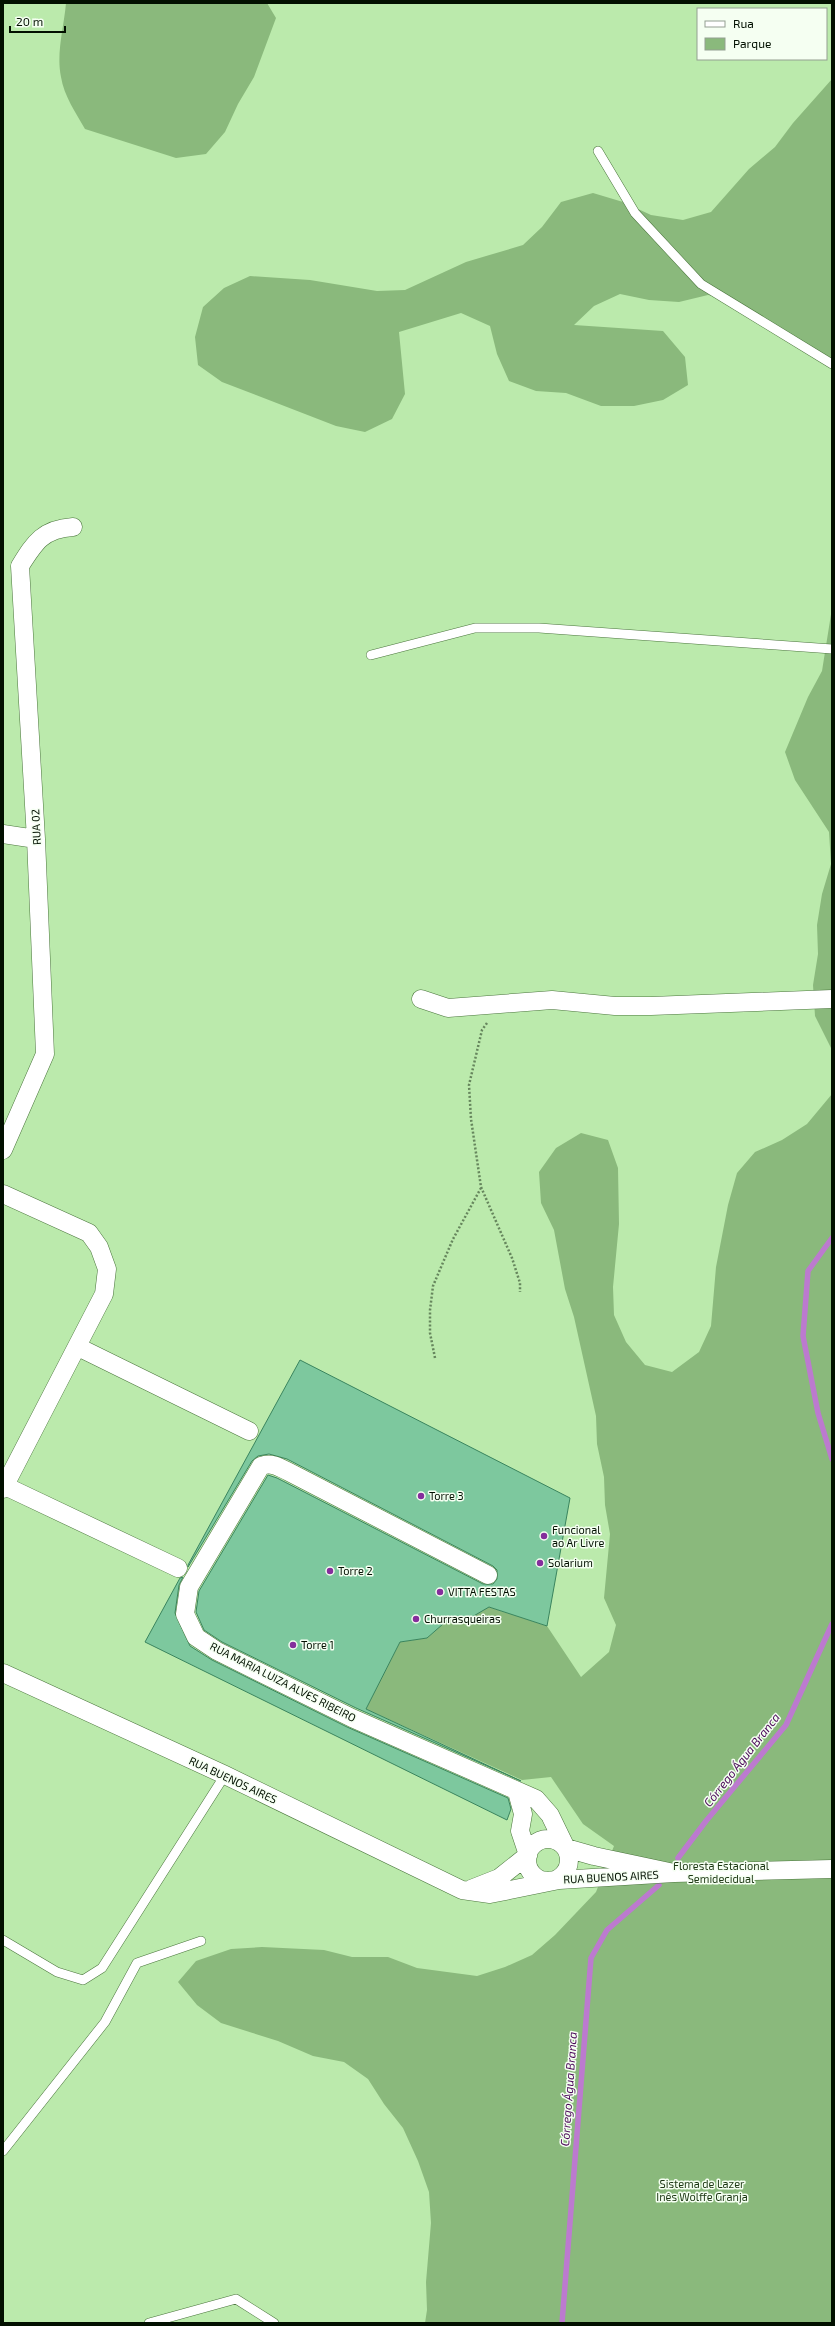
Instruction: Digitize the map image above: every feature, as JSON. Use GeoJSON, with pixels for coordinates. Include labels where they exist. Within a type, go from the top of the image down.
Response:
{"type":"FeatureCollection","features":[{"type":"Feature","properties":{"kind":"street","name":"RUA 02"},"geometry":{"type":"LineString","coordinates":[[3,1150],[45,1054],[36,839],[20,566],[36,541],[59,528],[73,527]]}},
{"type":"Feature","properties":{"kind":"street"},"geometry":{"type":"LineString","coordinates":[[3,834],[36,839]]}},
{"type":"Feature","properties":{"kind":"street"},"geometry":{"type":"LineString","coordinates":[[421,999],[448,1008],[552,1000],[615,1006],[650,1006],[832,999]]}},
{"type":"Feature","properties":{"kind":"street"},"geometry":{"type":"LineString","coordinates":[[3,1194],[88,1233],[99,1247],[107,1269],[104,1294],[78,1348],[4,1488],[178,1568]]}},
{"type":"Feature","properties":{"kind":"street"},"geometry":{"type":"LineString","coordinates":[[78,1348],[249,1432]]}},
{"type":"Feature","properties":{"kind":"street","name":"RUA MARIA LUIZA ALVES RIBEIRO"},"geometry":{"type":"LineString","coordinates":[[488,1575],[289,1472],[273,1464],[267,1464],[261,1466],[189,1586],[185,1614],[196,1637],[217,1651],[352,1718],[517,1792]]}},
{"type":"Feature","properties":{"kind":"street","name":"RUA BUENOS AIRES"},"geometry":{"type":"LineString","coordinates":[[3,1673],[224,1775],[462,1890],[490,1894],[516,1890],[561,1877],[569,1867],[569,1854],[550,1815],[536,1799],[517,1792]]}},
{"type":"Feature","properties":{"kind":"street","name":"RUA BUENOS AIRES"},"geometry":{"type":"LineString","coordinates":[[517,1792],[523,1814],[520,1831],[528,1855]]}},
{"type":"Feature","properties":{"kind":"street","name":"RUA BUENOS AIRES"},"geometry":{"type":"LineString","coordinates":[[674,1873],[594,1856],[566,1848],[561,1843],[548,1838],[535,1843],[528,1855],[527,1861],[532,1873],[536,1877],[548,1881],[674,1873],[832,1868]]}},
{"type":"Feature","properties":{"kind":"street","name":"RUA BUENOS AIRES"},"geometry":{"type":"LineString","coordinates":[[462,1890],[478,1887],[499,1878],[528,1855]]}},
{"type":"Feature","properties":{"kind":"lane"},"geometry":{"type":"LineString","coordinates":[[598,151],[635,213],[700,284],[832,364]]}},
{"type":"Feature","properties":{"kind":"lane"},"geometry":{"type":"LineString","coordinates":[[371,656],[474,628],[539,628],[832,649]]}},
{"type":"Feature","properties":{"kind":"lane"},"geometry":{"type":"LineString","coordinates":[[3,1940],[57,1972],[83,1980],[102,1968],[224,1775]]}},
{"type":"Feature","properties":{"kind":"lane"},"geometry":{"type":"LineString","coordinates":[[3,2151],[105,2022],[137,1963],[201,1941]]}},
{"type":"Feature","properties":{"kind":"lane"},"geometry":{"type":"LineString","coordinates":[[150,2323],[236,2299],[274,2323]]}},
{"type":"Feature","properties":{"kind":"path"},"geometry":{"type":"LineString","coordinates":[[490,1020],[482,1030],[469,1085],[471,1119],[481,1187],[512,1258],[520,1283],[520,1292]]}},
{"type":"Feature","properties":{"kind":"path"},"geometry":{"type":"LineString","coordinates":[[436,1358],[430,1333],[432,1286],[453,1239],[481,1187]]}},
{"type":"Feature","properties":{"kind":"green space"},"geometry":{"type":"Polygon","coordinates":[[[66,3],[267,3],[276,18],[254,77],[238,104],[225,132],[206,154],[176,158],[85,129],[68,98],[61,77],[59,59],[66,3]]]}},
{"type":"Feature","properties":{"kind":"green space"},"geometry":{"type":"Polygon","coordinates":[[[832,79],[832,362],[736,301],[708,295],[679,302],[649,300],[620,294],[594,306],[574,325],[663,331],[685,357],[688,385],[663,400],[634,406],[601,406],[566,393],[536,391],[509,381],[497,354],[490,326],[461,313],[399,332],[405,394],[392,419],[365,432],[336,426],[222,382],[198,365],[195,337],[203,307],[224,288],[250,276],[310,280],[377,291],[405,290],[466,262],[523,245],[542,227],[561,202],[593,193],[623,202],[651,215],[683,220],[711,212],[749,169],[775,147],[793,123],[832,79]]]}},
{"type":"Feature","properties":{"kind":"green space"},"geometry":{"type":"Polygon","coordinates":[[[832,608],[832,1050],[815,1016],[813,985],[818,954],[817,925],[822,894],[831,864],[829,832],[795,780],[785,752],[808,697],[822,671],[832,608]]]}},
{"type":"Feature","properties":{"kind":"green space","name":"Floresta Estacional Semidecidual"},"geometry":{"type":"Polygon","coordinates":[[[832,1094],[832,2323],[425,2323],[427,2310],[426,2282],[431,2223],[429,2192],[418,2161],[403,2128],[384,2104],[368,2079],[344,2062],[313,2056],[278,2041],[221,2023],[197,2005],[178,1982],[196,1961],[231,1949],[262,1947],[324,1950],[352,1957],[388,1957],[417,1968],[477,1976],[505,1967],[532,1955],[555,1935],[596,1892],[614,1846],[583,1824],[551,1777],[522,1780],[366,1709],[400,1642],[427,1638],[451,1617],[489,1607],[547,1626],[581,1677],[609,1652],[616,1625],[604,1598],[610,1534],[605,1505],[604,1477],[597,1444],[596,1416],[574,1317],[565,1289],[554,1230],[541,1203],[539,1172],[556,1148],[581,1133],[608,1140],[618,1168],[619,1224],[613,1287],[614,1315],[626,1342],[645,1365],[672,1372],[699,1352],[711,1326],[716,1267],[728,1205],[737,1173],[755,1152],[782,1140],[807,1124],[832,1094]]]}},
{"type":"Feature","properties":{"kind":"building"},"geometry":{"type":"Polygon","coordinates":[[[300,1360],[570,1498],[547,1626],[489,1607],[465,1621],[451,1617],[427,1638],[400,1642],[366,1709],[521,1781],[356,1708],[222,1642],[204,1630],[196,1612],[199,1591],[268,1475],[277,1478],[483,1584],[493,1584],[497,1579],[497,1570],[493,1566],[287,1459],[269,1454],[258,1456],[252,1461],[188,1567],[300,1360]]]}},
{"type":"Feature","properties":{"kind":"building"},"geometry":{"type":"Polygon","coordinates":[[[183,1577],[179,1585],[175,1613],[190,1646],[212,1660],[347,1727],[508,1798],[511,1809],[507,1820],[145,1642],[180,1578],[183,1577]]]}},
{"type":"Feature","properties":{"kind":"waterway","name":"Córrego Água Branca"},"geometry":{"type":"LineString","coordinates":[[832,1238],[808,1271],[803,1336],[818,1413],[832,1459]]}},
{"type":"Feature","properties":{"kind":"waterway","name":"Córrego Água Branca"},"geometry":{"type":"LineString","coordinates":[[678,1858],[706,1821],[786,1725],[832,1624]]}},
{"type":"Feature","properties":{"kind":"waterway","name":"Córrego Água Branca"},"geometry":{"type":"LineString","coordinates":[[562,2323],[591,1958],[607,1930],[659,1885]]}},
{"type":"Feature","properties":{"kind":"place","name":"Torre 3"},"geometry":{"type":"Point","coordinates":[421,1496]}},
{"type":"Feature","properties":{"kind":"place","name":"Funcional ao Ar Livre"},"geometry":{"type":"Point","coordinates":[544,1536]}},
{"type":"Feature","properties":{"kind":"place","name":"Solarium"},"geometry":{"type":"Point","coordinates":[540,1563]}},
{"type":"Feature","properties":{"kind":"place","name":"Torre 2"},"geometry":{"type":"Point","coordinates":[330,1571]}},
{"type":"Feature","properties":{"kind":"place","name":"VITTA FESTAS"},"geometry":{"type":"Point","coordinates":[440,1592]}},
{"type":"Feature","properties":{"kind":"place","name":"Churrasqueiras"},"geometry":{"type":"Point","coordinates":[416,1619]}},
{"type":"Feature","properties":{"kind":"place","name":"Torre 1"},"geometry":{"type":"Point","coordinates":[293,1645]}},
{"type":"Feature","properties":{"kind":"park label","name":"Sistema de Lazer Inês Wolffe Granja"},"geometry":{"type":"Point","coordinates":[702,2190]}}]}
